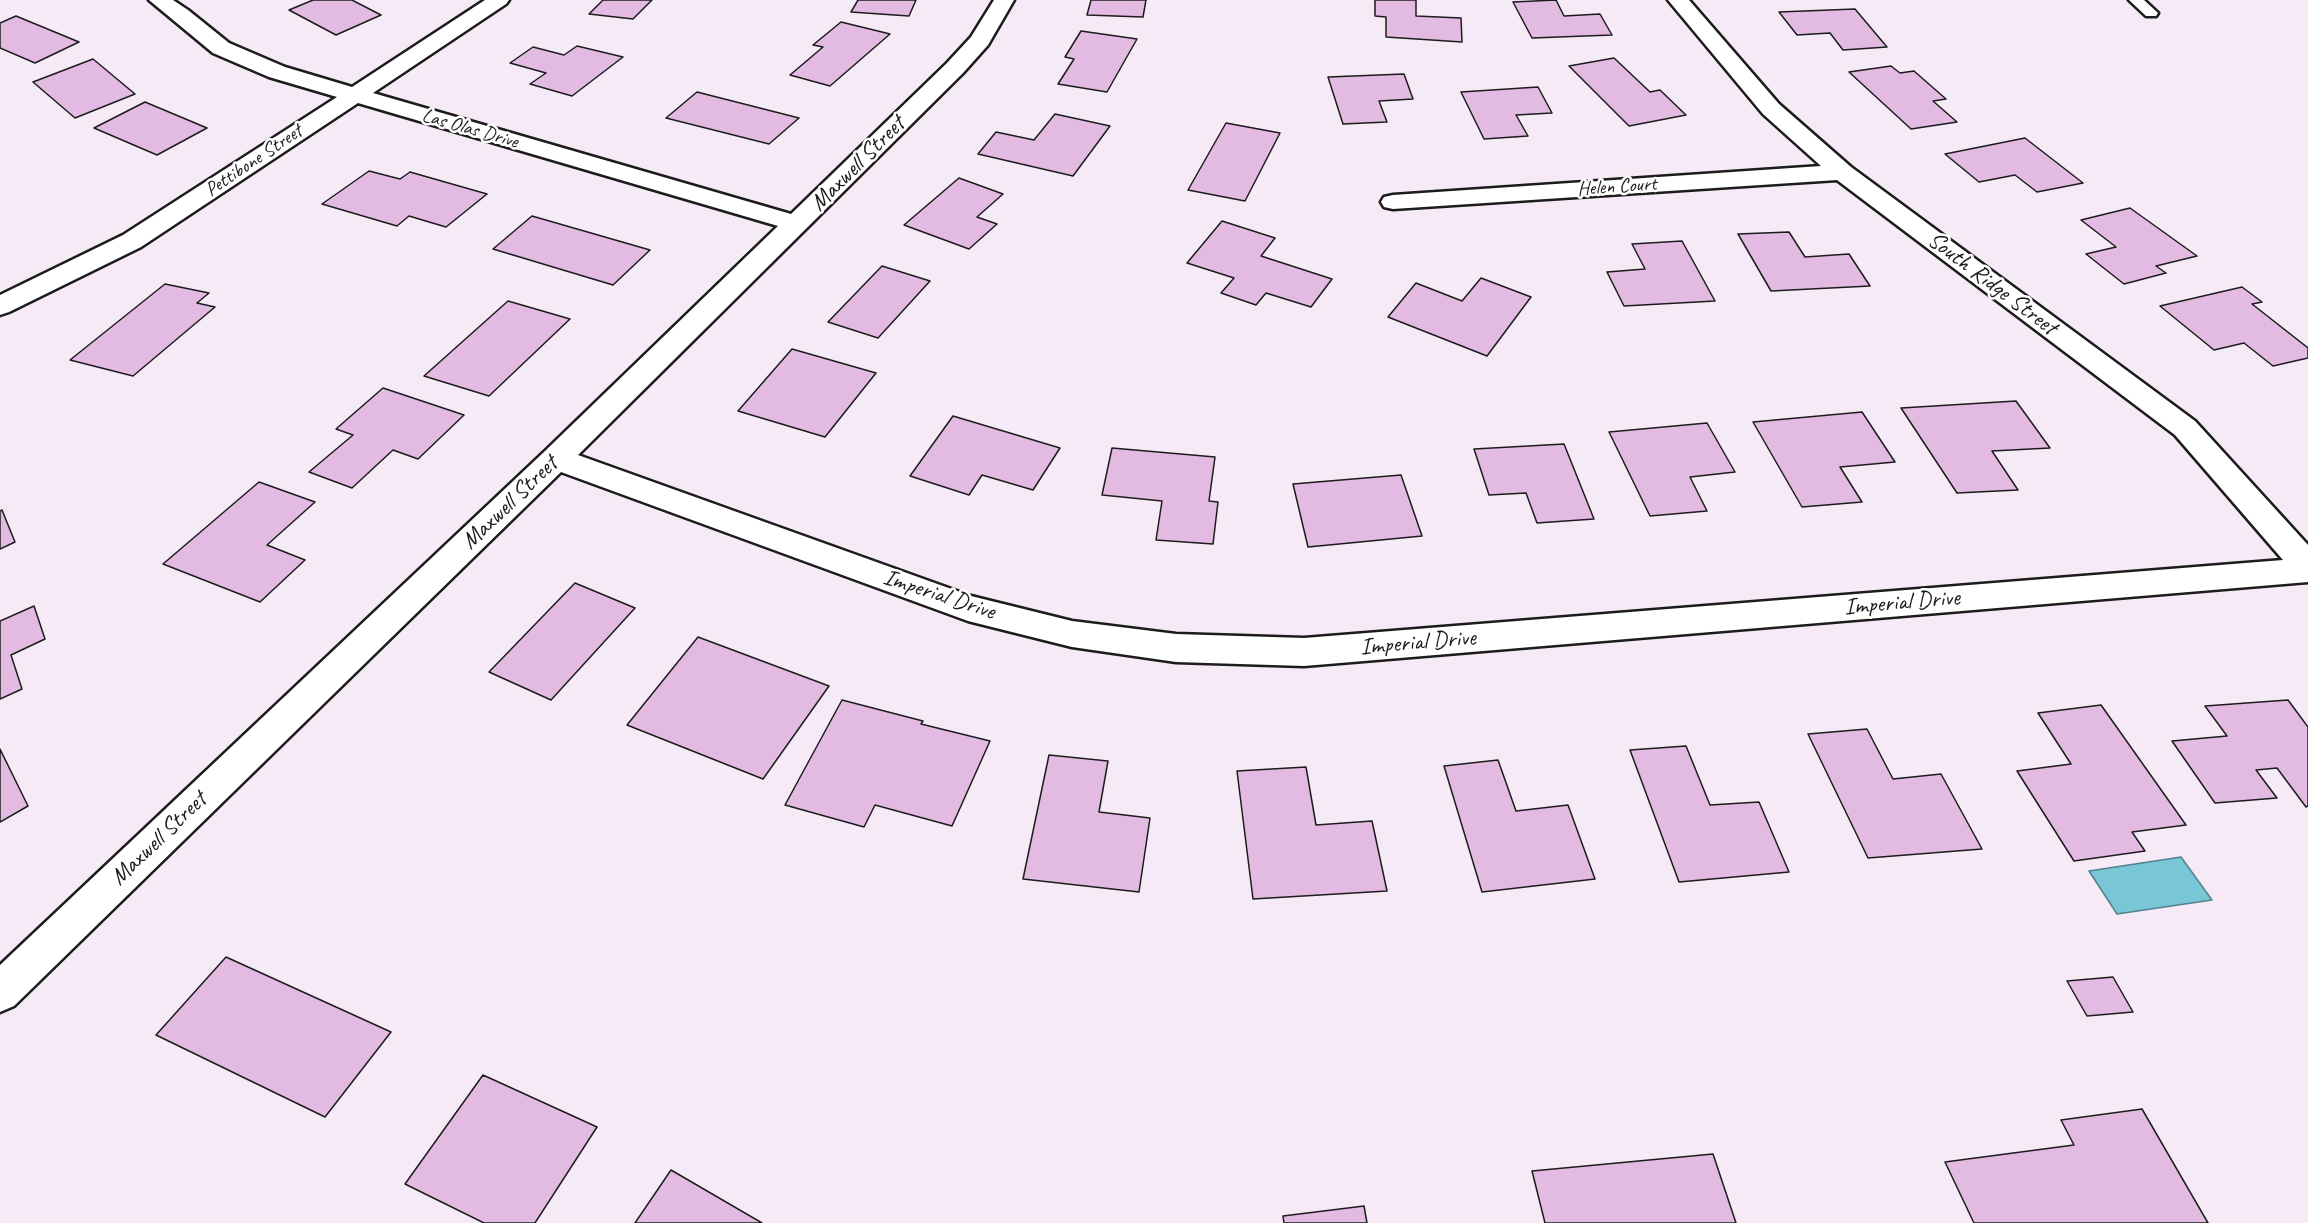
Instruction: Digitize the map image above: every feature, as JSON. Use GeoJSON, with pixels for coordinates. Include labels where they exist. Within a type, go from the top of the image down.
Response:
{"type":"FeatureCollection","features":[{"type":"Feature","properties":{"kind":"street","name":"Las Olas Drive"},"geometry":{"type":"LineString","coordinates":[[159,0],[181,14],[221,48],[277,72],[797,224]]}},
{"type":"Feature","properties":{"kind":"street","name":"Pettibone Street"},"geometry":{"type":"LineString","coordinates":[[0,306],[132,241],[499,0]]}},
{"type":"Feature","properties":{"kind":"street","name":"Maxwell Street"},"geometry":{"type":"LineString","coordinates":[[0,992],[556,459],[955,68],[980,40],[1004,0]]}},
{"type":"Feature","properties":{"kind":"street","name":"South Ridge Street"},"geometry":{"type":"LineString","coordinates":[[1678,0],[1771,109],[1842,172],[2185,428],[2308,568]]}},
{"type":"Feature","properties":{"kind":"street","name":"Helen Court"},"geometry":{"type":"LineString","coordinates":[[1393,202],[1842,172]]}},
{"type":"Feature","properties":{"kind":"street","name":"Imperial Drive"},"geometry":{"type":"LineString","coordinates":[[556,459],[968,608],[1072,634],[1176,648],[1304,652],[2308,568]]}},
{"type":"Feature","properties":{"kind":"lane"},"geometry":{"type":"LineString","coordinates":[[2136,0],[2151,13]]}},
{"type":"Feature","properties":{"kind":"water"},"geometry":{"type":"Polygon","coordinates":[[[2181,857],[2212,900],[2117,914],[2089,871],[2181,857]]]}},
{"type":"Feature","properties":{"kind":"building"},"geometry":{"type":"Polygon","coordinates":[[[313,0],[352,0],[381,15],[336,35],[289,10],[313,0]]]}},
{"type":"Feature","properties":{"kind":"building"},"geometry":{"type":"Polygon","coordinates":[[[603,0],[652,0],[633,19],[589,14],[603,0]]]}},
{"type":"Feature","properties":{"kind":"building"},"geometry":{"type":"Polygon","coordinates":[[[858,0],[916,0],[909,16],[851,12],[858,0]]]}},
{"type":"Feature","properties":{"kind":"building"},"geometry":{"type":"Polygon","coordinates":[[[1091,0],[1146,0],[1143,17],[1087,15],[1091,0]]]}},
{"type":"Feature","properties":{"kind":"building"},"geometry":{"type":"Polygon","coordinates":[[[1375,0],[1416,0],[1416,16],[1461,18],[1462,42],[1386,37],[1386,17],[1375,16],[1375,0]]]}},
{"type":"Feature","properties":{"kind":"building"},"geometry":{"type":"Polygon","coordinates":[[[1556,0],[1564,16],[1600,14],[1612,35],[1532,38],[1513,2],[1556,0]]]}},
{"type":"Feature","properties":{"kind":"building"},"geometry":{"type":"Polygon","coordinates":[[[1855,9],[1887,47],[1843,50],[1830,33],[1797,35],[1779,12],[1855,9]]]}},
{"type":"Feature","properties":{"kind":"building"},"geometry":{"type":"Polygon","coordinates":[[[16,16],[79,42],[35,63],[0,48],[0,23],[16,16]]]}},
{"type":"Feature","properties":{"kind":"building"},"geometry":{"type":"Polygon","coordinates":[[[841,22],[890,34],[830,86],[790,75],[823,47],[813,45],[841,22]]]}},
{"type":"Feature","properties":{"kind":"building"},"geometry":{"type":"Polygon","coordinates":[[[1081,31],[1137,39],[1107,92],[1058,84],[1074,59],[1065,57],[1081,31]]]}},
{"type":"Feature","properties":{"kind":"building"},"geometry":{"type":"Polygon","coordinates":[[[577,46],[623,57],[572,96],[530,84],[546,73],[510,63],[533,47],[564,55],[577,46]]]}},
{"type":"Feature","properties":{"kind":"building"},"geometry":{"type":"Polygon","coordinates":[[[1614,58],[1650,92],[1660,90],[1686,115],[1629,126],[1569,66],[1614,58]]]}},
{"type":"Feature","properties":{"kind":"building"},"geometry":{"type":"Polygon","coordinates":[[[93,59],[135,94],[75,118],[33,82],[93,59]]]}},
{"type":"Feature","properties":{"kind":"building"},"geometry":{"type":"Polygon","coordinates":[[[1891,66],[1900,73],[1914,71],[1946,99],[1933,101],[1957,122],[1911,129],[1849,72],[1891,66]]]}},
{"type":"Feature","properties":{"kind":"building"},"geometry":{"type":"Polygon","coordinates":[[[1404,74],[1413,99],[1379,101],[1387,122],[1343,124],[1328,77],[1404,74]]]}},
{"type":"Feature","properties":{"kind":"building"},"geometry":{"type":"Polygon","coordinates":[[[1538,87],[1552,113],[1516,115],[1528,136],[1484,139],[1461,92],[1538,87]]]}},
{"type":"Feature","properties":{"kind":"building"},"geometry":{"type":"Polygon","coordinates":[[[697,92],[799,118],[769,144],[666,118],[697,92]]]}},
{"type":"Feature","properties":{"kind":"building"},"geometry":{"type":"Polygon","coordinates":[[[145,102],[207,128],[157,155],[94,128],[145,102]]]}},
{"type":"Feature","properties":{"kind":"building"},"geometry":{"type":"Polygon","coordinates":[[[1055,114],[1110,126],[1073,176],[978,154],[996,132],[1034,140],[1055,114]]]}},
{"type":"Feature","properties":{"kind":"building"},"geometry":{"type":"Polygon","coordinates":[[[1226,123],[1280,133],[1245,201],[1188,190],[1226,123]]]}},
{"type":"Feature","properties":{"kind":"building"},"geometry":{"type":"Polygon","coordinates":[[[2025,138],[2083,183],[2037,192],[2015,175],[1979,182],[1945,154],[2025,138]]]}},
{"type":"Feature","properties":{"kind":"building"},"geometry":{"type":"Polygon","coordinates":[[[369,171],[400,179],[410,172],[487,194],[446,227],[409,216],[397,226],[322,204],[369,171]]]}},
{"type":"Feature","properties":{"kind":"building"},"geometry":{"type":"Polygon","coordinates":[[[959,178],[1003,194],[977,217],[997,224],[969,249],[904,225],[959,178]]]}},
{"type":"Feature","properties":{"kind":"building"},"geometry":{"type":"Polygon","coordinates":[[[2130,208],[2197,256],[2156,266],[2166,273],[2124,284],[2086,254],[2116,247],[2081,220],[2130,208]]]}},
{"type":"Feature","properties":{"kind":"building"},"geometry":{"type":"Polygon","coordinates":[[[532,216],[650,250],[613,285],[493,249],[532,216]]]}},
{"type":"Feature","properties":{"kind":"building"},"geometry":{"type":"Polygon","coordinates":[[[1222,221],[1275,238],[1261,256],[1332,279],[1311,307],[1266,293],[1256,305],[1221,293],[1234,278],[1187,263],[1222,221]]]}},
{"type":"Feature","properties":{"kind":"building"},"geometry":{"type":"Polygon","coordinates":[[[1789,232],[1805,257],[1849,254],[1870,286],[1771,291],[1738,234],[1789,232]]]}},
{"type":"Feature","properties":{"kind":"building"},"geometry":{"type":"Polygon","coordinates":[[[1682,241],[1715,301],[1624,306],[1607,272],[1645,269],[1632,244],[1682,241]]]}},
{"type":"Feature","properties":{"kind":"building"},"geometry":{"type":"Polygon","coordinates":[[[882,266],[930,281],[878,338],[828,322],[882,266]]]}},
{"type":"Feature","properties":{"kind":"building"},"geometry":{"type":"Polygon","coordinates":[[[1481,278],[1531,297],[1487,356],[1388,317],[1416,283],[1462,301],[1481,278]]]}},
{"type":"Feature","properties":{"kind":"building"},"geometry":{"type":"Polygon","coordinates":[[[165,284],[209,293],[197,303],[215,307],[133,376],[70,360],[165,284]]]}},
{"type":"Feature","properties":{"kind":"building"},"geometry":{"type":"Polygon","coordinates":[[[2242,287],[2262,302],[2252,304],[2308,348],[2308,358],[2273,366],[2244,343],[2214,350],[2160,306],[2242,287]]]}},
{"type":"Feature","properties":{"kind":"building"},"geometry":{"type":"Polygon","coordinates":[[[508,301],[570,319],[489,396],[424,376],[508,301]]]}},
{"type":"Feature","properties":{"kind":"building"},"geometry":{"type":"Polygon","coordinates":[[[792,349],[876,373],[825,437],[738,411],[792,349]]]}},
{"type":"Feature","properties":{"kind":"building"},"geometry":{"type":"Polygon","coordinates":[[[383,388],[464,415],[418,459],[393,450],[352,488],[309,472],[353,435],[336,429],[383,388]]]}},
{"type":"Feature","properties":{"kind":"building"},"geometry":{"type":"Polygon","coordinates":[[[2016,401],[2050,448],[1992,451],[2018,490],[1957,493],[1901,408],[2016,401]]]}},
{"type":"Feature","properties":{"kind":"building"},"geometry":{"type":"Polygon","coordinates":[[[1862,412],[1895,462],[1840,467],[1862,502],[1802,507],[1753,422],[1862,412]]]}},
{"type":"Feature","properties":{"kind":"building"},"geometry":{"type":"Polygon","coordinates":[[[953,416],[1060,448],[1033,490],[982,475],[969,495],[910,476],[953,416]]]}},
{"type":"Feature","properties":{"kind":"building"},"geometry":{"type":"Polygon","coordinates":[[[1707,423],[1735,472],[1690,477],[1707,511],[1650,516],[1609,432],[1707,423]]]}},
{"type":"Feature","properties":{"kind":"building"},"geometry":{"type":"Polygon","coordinates":[[[1564,444],[1594,519],[1537,523],[1526,493],[1489,495],[1474,449],[1564,444]]]}},
{"type":"Feature","properties":{"kind":"building"},"geometry":{"type":"Polygon","coordinates":[[[1112,448],[1215,457],[1209,501],[1218,502],[1213,544],[1156,540],[1162,501],[1102,495],[1112,448]]]}},
{"type":"Feature","properties":{"kind":"building"},"geometry":{"type":"Polygon","coordinates":[[[1401,475],[1422,536],[1308,547],[1293,484],[1401,475]]]}},
{"type":"Feature","properties":{"kind":"building"},"geometry":{"type":"Polygon","coordinates":[[[259,482],[315,502],[267,545],[305,560],[260,602],[163,564],[259,482]]]}},
{"type":"Feature","properties":{"kind":"building"},"geometry":{"type":"Polygon","coordinates":[[[2,510],[15,542],[0,549],[0,511],[2,510]]]}},
{"type":"Feature","properties":{"kind":"building"},"geometry":{"type":"Polygon","coordinates":[[[575,583],[635,608],[551,700],[489,672],[575,583]]]}},
{"type":"Feature","properties":{"kind":"building"},"geometry":{"type":"Polygon","coordinates":[[[34,606],[45,639],[11,655],[22,689],[0,699],[0,621],[34,606]]]}},
{"type":"Feature","properties":{"kind":"building"},"geometry":{"type":"Polygon","coordinates":[[[698,637],[829,686],[763,779],[627,725],[698,637]]]}},
{"type":"Feature","properties":{"kind":"building"},"geometry":{"type":"Polygon","coordinates":[[[842,700],[923,721],[921,724],[990,741],[952,826],[875,805],[864,827],[785,805],[842,700]]]}},
{"type":"Feature","properties":{"kind":"building"},"geometry":{"type":"Polygon","coordinates":[[[2288,700],[2308,727],[2308,806],[2306,807],[2277,768],[2256,770],[2277,798],[2215,803],[2172,741],[2227,736],[2205,706],[2288,700]]]}},
{"type":"Feature","properties":{"kind":"building"},"geometry":{"type":"Polygon","coordinates":[[[2101,705],[2186,825],[2132,832],[2145,851],[2074,861],[2017,771],[2071,764],[2038,713],[2101,705]]]}},
{"type":"Feature","properties":{"kind":"building"},"geometry":{"type":"Polygon","coordinates":[[[1867,729],[1893,779],[1941,774],[1982,849],[1868,858],[1808,734],[1867,729]]]}},
{"type":"Feature","properties":{"kind":"building"},"geometry":{"type":"Polygon","coordinates":[[[1686,746],[1710,805],[1759,802],[1789,872],[1679,882],[1630,750],[1686,746]]]}},
{"type":"Feature","properties":{"kind":"building"},"geometry":{"type":"Polygon","coordinates":[[[0,749],[28,806],[0,822],[0,749]]]}},
{"type":"Feature","properties":{"kind":"building"},"geometry":{"type":"Polygon","coordinates":[[[1049,755],[1108,761],[1099,812],[1150,818],[1139,892],[1023,879],[1049,755]]]}},
{"type":"Feature","properties":{"kind":"building"},"geometry":{"type":"Polygon","coordinates":[[[1498,760],[1516,811],[1568,805],[1595,879],[1482,892],[1444,766],[1498,760]]]}},
{"type":"Feature","properties":{"kind":"building"},"geometry":{"type":"Polygon","coordinates":[[[1306,767],[1316,825],[1372,821],[1387,891],[1253,899],[1237,771],[1306,767]]]}},
{"type":"Feature","properties":{"kind":"building"},"geometry":{"type":"Polygon","coordinates":[[[226,957],[391,1032],[325,1117],[156,1035],[226,957]]]}},
{"type":"Feature","properties":{"kind":"building"},"geometry":{"type":"Polygon","coordinates":[[[2113,977],[2133,1012],[2087,1016],[2067,981],[2113,977]]]}},
{"type":"Feature","properties":{"kind":"building"},"geometry":{"type":"Polygon","coordinates":[[[483,1075],[597,1127],[535,1223],[484,1223],[405,1184],[483,1075]]]}},
{"type":"Feature","properties":{"kind":"building"},"geometry":{"type":"Polygon","coordinates":[[[2142,1109],[2208,1223],[1974,1223],[1945,1162],[2074,1145],[2061,1120],[2142,1109]]]}},
{"type":"Feature","properties":{"kind":"building"},"geometry":{"type":"Polygon","coordinates":[[[1713,1154],[1736,1223],[1545,1223],[1532,1171],[1713,1154]]]}},
{"type":"Feature","properties":{"kind":"building"},"geometry":{"type":"Polygon","coordinates":[[[671,1170],[762,1223],[635,1223],[671,1170]]]}},
{"type":"Feature","properties":{"kind":"building"},"geometry":{"type":"Polygon","coordinates":[[[1364,1206],[1367,1223],[1284,1223],[1283,1216],[1364,1206]]]}}]}
